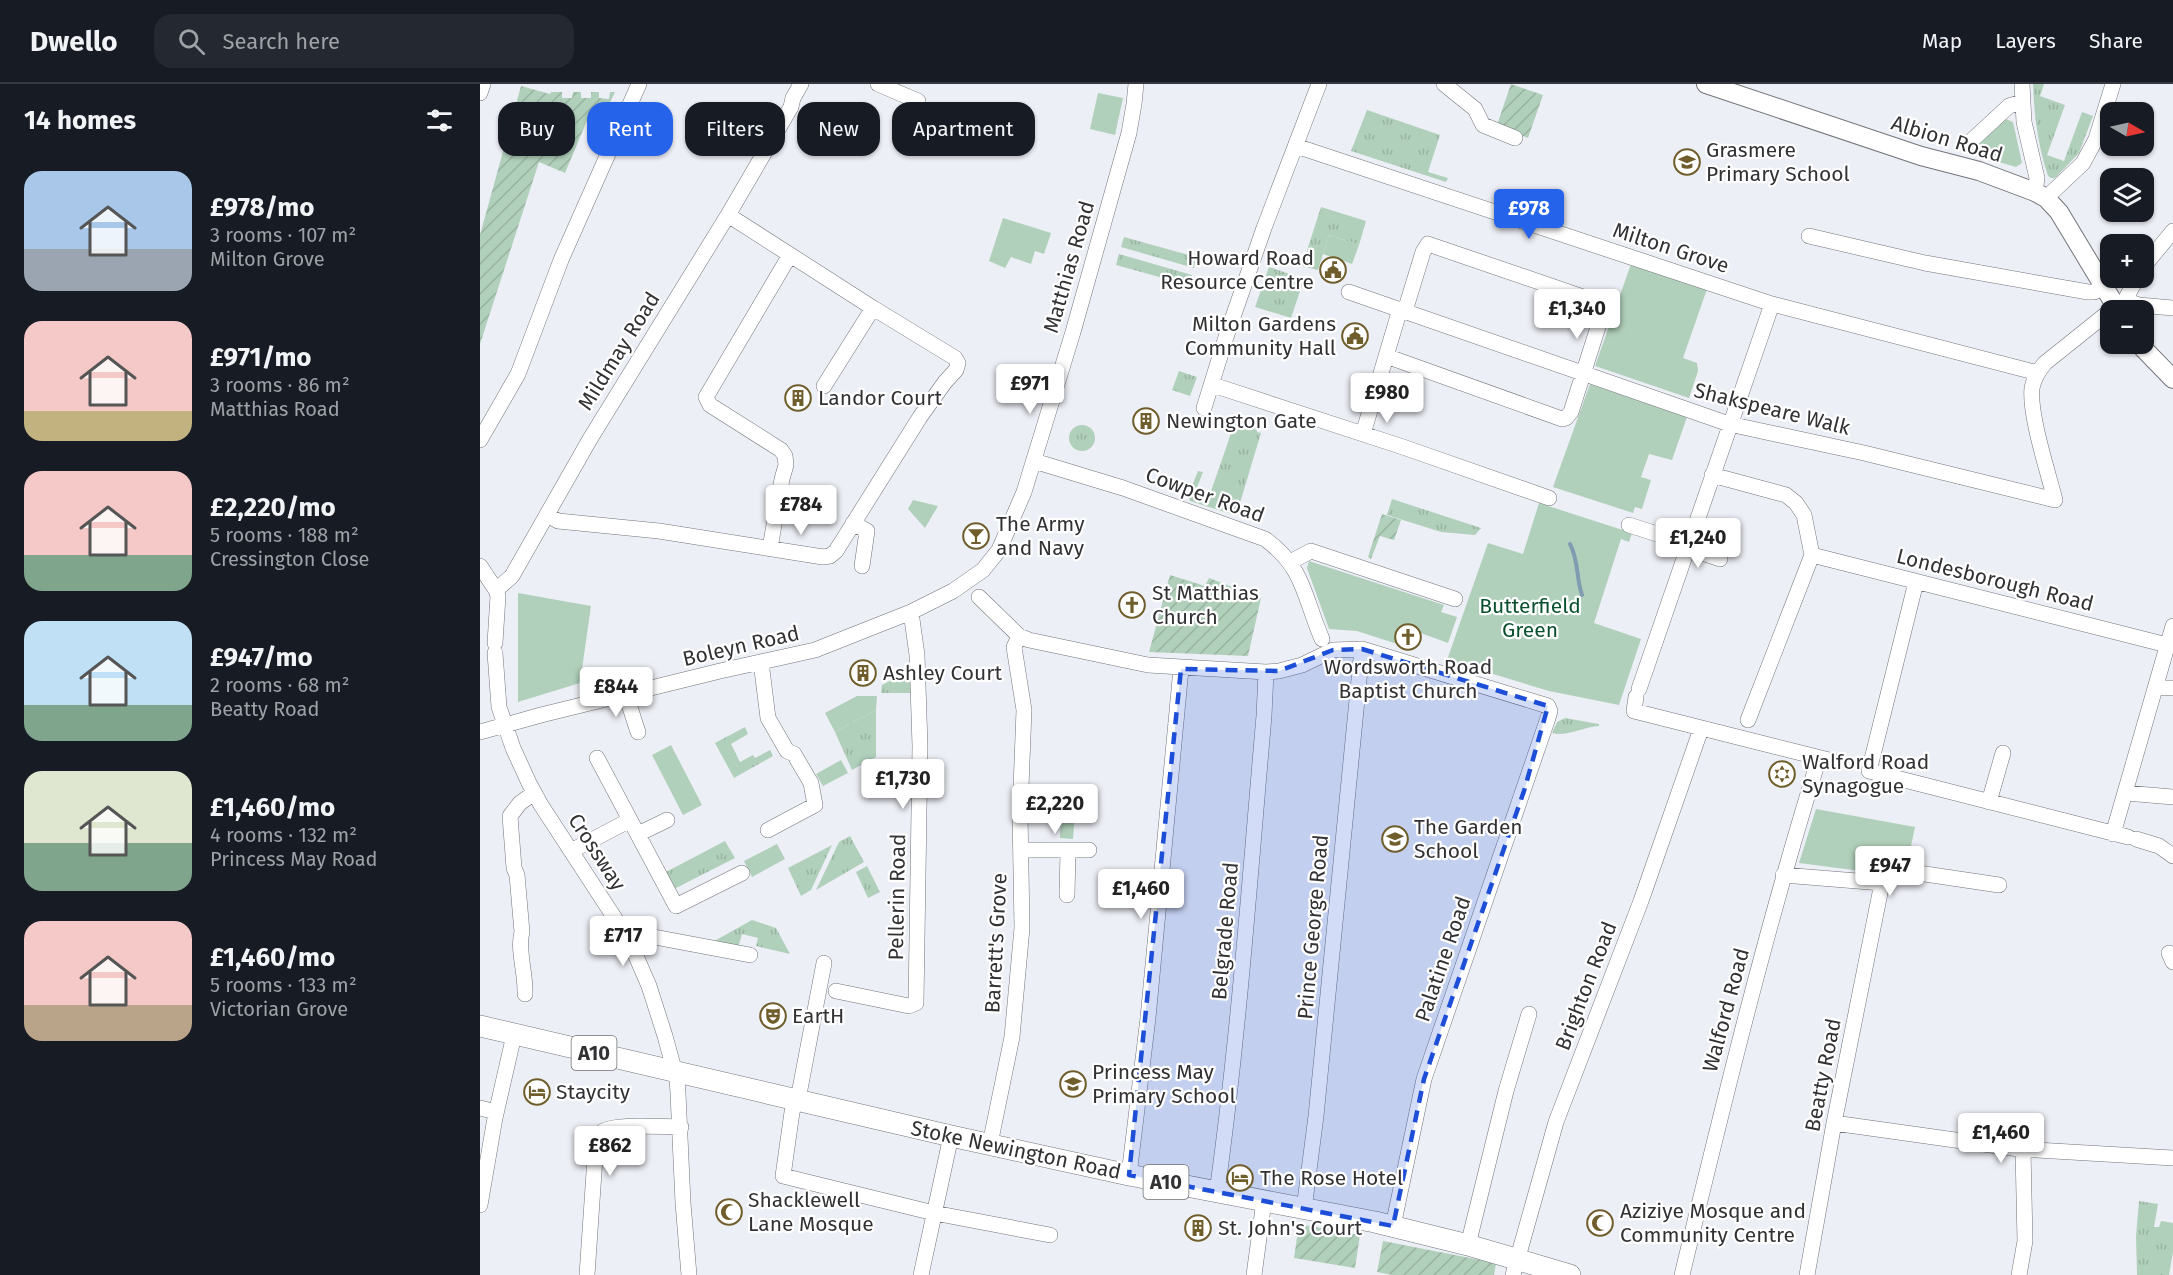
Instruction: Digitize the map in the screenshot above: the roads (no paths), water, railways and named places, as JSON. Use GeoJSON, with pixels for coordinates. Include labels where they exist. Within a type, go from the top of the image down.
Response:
{"type":"FeatureCollection","features":[{"type":"Feature","properties":{"kind":"highway","name":"A10"},"geometry":{"type":"LineString","coordinates":[[480,1026],[674,1070]]}},
{"type":"Feature","properties":{"kind":"highway","name":"Stoke Newington Road"},"geometry":{"type":"LineString","coordinates":[[674,1070],[951,1136],[1129,1175],[1392,1226],[1468,1245],[1515,1267],[1570,1275]]}},
{"type":"Feature","properties":{"kind":"main road","name":"Albion Road"},"geometry":{"type":"LineString","coordinates":[[1706,84],[1921,156],[1978,171],[2041,195]]}},
{"type":"Feature","properties":{"kind":"main road"},"geometry":{"type":"LineString","coordinates":[[2041,195],[2059,212],[2100,280]]}},
{"type":"Feature","properties":{"kind":"main road"},"geometry":{"type":"LineString","coordinates":[[2149,354],[2173,379]]}},
{"type":"Feature","properties":{"kind":"street"},"geometry":{"type":"LineString","coordinates":[[480,93],[483,84]]}},
{"type":"Feature","properties":{"kind":"street"},"geometry":{"type":"LineString","coordinates":[[480,440],[518,374],[561,260],[639,84]]}},
{"type":"Feature","properties":{"kind":"street","name":"Mildmay Road"},"geometry":{"type":"LineString","coordinates":[[496,590],[512,576],[590,439],[728,215],[791,107],[801,84]]}},
{"type":"Feature","properties":{"kind":"street"},"geometry":{"type":"LineString","coordinates":[[878,84],[918,101]]}},
{"type":"Feature","properties":{"kind":"street","name":"Matthias Road"},"geometry":{"type":"LineString","coordinates":[[966,583],[988,566],[999,550],[1021,501],[1074,332],[1126,144],[1136,84]]}},
{"type":"Feature","properties":{"kind":"street"},"geometry":{"type":"LineString","coordinates":[[1204,408],[1257,248],[1318,84]]}},
{"type":"Feature","properties":{"kind":"street"},"geometry":{"type":"LineString","coordinates":[[1444,84],[1475,109],[1483,125],[1515,138]]}},
{"type":"Feature","properties":{"kind":"street"},"geometry":{"type":"LineString","coordinates":[[2018,90],[2025,131],[2041,195],[2084,164],[2096,139],[2113,84]]}},
{"type":"Feature","properties":{"kind":"street"},"geometry":{"type":"LineString","coordinates":[[1969,143],[2009,106],[2018,90]]}},
{"type":"Feature","properties":{"kind":"street","name":"Milton Grove"},"geometry":{"type":"LineString","coordinates":[[1296,146],[1772,303],[2037,373]]}},
{"type":"Feature","properties":{"kind":"street"},"geometry":{"type":"LineString","coordinates":[[547,515],[558,521],[659,531],[823,557],[830,556],[836,551],[920,417],[956,370],[958,363],[955,358],[728,215]]}},
{"type":"Feature","properties":{"kind":"street"},"geometry":{"type":"LineString","coordinates":[[2154,251],[2173,231]]}},
{"type":"Feature","properties":{"kind":"street"},"geometry":{"type":"LineString","coordinates":[[1809,236],[1925,262],[2088,292],[2102,288]]}},
{"type":"Feature","properties":{"kind":"street"},"geometry":{"type":"LineString","coordinates":[[1363,434],[1386,356],[1423,252],[1428,244],[1581,296],[1596,304],[1599,315],[1598,327],[1584,372],[1571,412],[1566,418],[1386,356]]}},
{"type":"Feature","properties":{"kind":"street"},"geometry":{"type":"LineString","coordinates":[[770,548],[786,465],[785,456],[781,450],[710,405],[706,397],[790,255]]}},
{"type":"Feature","properties":{"kind":"street","name":"Shakspeare Walk"},"geometry":{"type":"LineString","coordinates":[[1349,291],[1729,424],[1864,453],[2055,500],[2031,403],[2032,386],[2037,373]]}},
{"type":"Feature","properties":{"kind":"street"},"geometry":{"type":"LineString","coordinates":[[1701,729],[1636,699],[1772,303]]}},
{"type":"Feature","properties":{"kind":"street"},"geometry":{"type":"LineString","coordinates":[[2154,306],[2173,308]]}},
{"type":"Feature","properties":{"kind":"street"},"geometry":{"type":"LineString","coordinates":[[825,386],[873,308]]}},
{"type":"Feature","properties":{"kind":"street"},"geometry":{"type":"LineString","coordinates":[[2037,373],[2045,363],[2100,320]]}},
{"type":"Feature","properties":{"kind":"street"},"geometry":{"type":"LineString","coordinates":[[1213,385],[1546,492]]}},
{"type":"Feature","properties":{"kind":"street","name":"Cowper Road"},"geometry":{"type":"LineString","coordinates":[[1034,461],[1120,487],[1258,535],[1275,546],[1300,577],[1322,639]]}},
{"type":"Feature","properties":{"kind":"street"},"geometry":{"type":"LineString","coordinates":[[1712,475],[1786,495],[1796,503],[1804,515],[1812,555],[1748,720]]}},
{"type":"Feature","properties":{"kind":"street"},"geometry":{"type":"LineString","coordinates":[[853,523],[867,531],[862,566]]}},
{"type":"Feature","properties":{"kind":"street"},"geometry":{"type":"LineString","coordinates":[[1629,525],[1720,559]]}},
{"type":"Feature","properties":{"kind":"street"},"geometry":{"type":"LineString","coordinates":[[1290,562],[1311,552],[1455,599]]}},
{"type":"Feature","properties":{"kind":"street","name":"Londesborough Road"},"geometry":{"type":"LineString","coordinates":[[1812,555],[2167,645]]}},
{"type":"Feature","properties":{"kind":"street"},"geometry":{"type":"LineString","coordinates":[[480,566],[496,590],[498,601],[495,648],[499,707],[504,725]]}},
{"type":"Feature","properties":{"kind":"street"},"geometry":{"type":"LineString","coordinates":[[1916,582],[1869,771],[2159,846],[2173,856]]}},
{"type":"Feature","properties":{"kind":"street","name":"Boleyn Road"},"geometry":{"type":"LineString","coordinates":[[480,732],[761,662],[814,651],[911,612],[966,583]]}},
{"type":"Feature","properties":{"kind":"street"},"geometry":{"type":"LineString","coordinates":[[979,597],[1019,636]]}},
{"type":"Feature","properties":{"kind":"street","name":"Pellerin Road"},"geometry":{"type":"LineString","coordinates":[[828,989],[909,1006],[916,1003],[920,746],[917,655],[911,612]]}},
{"type":"Feature","properties":{"kind":"street"},"geometry":{"type":"LineString","coordinates":[[2126,837],[2126,793],[2173,626]]}},
{"type":"Feature","properties":{"kind":"street","name":"Palatine Road"},"geometry":{"type":"LineString","coordinates":[[1019,636],[1137,663],[1181,669],[1279,671],[1302,664],[1333,650],[1362,649],[1547,707],[1516,817],[1424,1079],[1392,1226]]}},
{"type":"Feature","properties":{"kind":"street","name":"Barrett's Grove"},"geometry":{"type":"LineString","coordinates":[[990,1144],[1012,1037],[1022,928],[1024,710],[1014,647],[1019,636]]}},
{"type":"Feature","properties":{"kind":"street","name":"Prince George Road"},"geometry":{"type":"LineString","coordinates":[[1304,1209],[1316,1116],[1362,649]]}},
{"type":"Feature","properties":{"kind":"street"},"geometry":{"type":"LineString","coordinates":[[761,662],[768,718],[787,751],[794,754],[811,783],[815,805],[768,830]]}},
{"type":"Feature","properties":{"kind":"street"},"geometry":{"type":"LineString","coordinates":[[1129,1175],[1148,1018],[1181,669]]}},
{"type":"Feature","properties":{"kind":"street","name":"Belgrade Road"},"geometry":{"type":"LineString","coordinates":[[1217,1192],[1232,1080],[1266,672]]}},
{"type":"Feature","properties":{"kind":"street"},"geometry":{"type":"LineString","coordinates":[[2156,687],[2173,688]]}},
{"type":"Feature","properties":{"kind":"street"},"geometry":{"type":"LineString","coordinates":[[626,695],[638,732]]}},
{"type":"Feature","properties":{"kind":"street","name":"Crossway"},"geometry":{"type":"LineString","coordinates":[[504,725],[534,793],[629,940],[649,986],[677,1080],[689,1275]]}},
{"type":"Feature","properties":{"kind":"street","name":"Walford Road"},"geometry":{"type":"LineString","coordinates":[[1682,1275],[1737,1046],[1783,875],[1826,759],[1701,729]]}},
{"type":"Feature","properties":{"kind":"street","name":"Brighton Road"},"geometry":{"type":"LineString","coordinates":[[1515,1267],[1556,1122],[1641,901],[1701,729]]}},
{"type":"Feature","properties":{"kind":"street"},"geometry":{"type":"LineString","coordinates":[[1989,802],[2003,753]]}},
{"type":"Feature","properties":{"kind":"street"},"geometry":{"type":"LineString","coordinates":[[597,758],[676,906],[742,873]]}},
{"type":"Feature","properties":{"kind":"street"},"geometry":{"type":"LineString","coordinates":[[525,994],[520,938],[522,932],[510,816],[520,803],[534,793]]}},
{"type":"Feature","properties":{"kind":"street"},"geometry":{"type":"LineString","coordinates":[[2126,793],[2173,797]]}},
{"type":"Feature","properties":{"kind":"street"},"geometry":{"type":"LineString","coordinates":[[571,851],[630,820]]}},
{"type":"Feature","properties":{"kind":"street"},"geometry":{"type":"LineString","coordinates":[[638,834],[667,820]]}},
{"type":"Feature","properties":{"kind":"street"},"geometry":{"type":"LineString","coordinates":[[1021,850],[1089,850]]}},
{"type":"Feature","properties":{"kind":"street"},"geometry":{"type":"LineString","coordinates":[[1067,896],[1068,851]]}},
{"type":"Feature","properties":{"kind":"street"},"geometry":{"type":"LineString","coordinates":[[1783,875],[1882,883],[1905,871],[1999,885]]}},
{"type":"Feature","properties":{"kind":"street","name":"Beatty Road"},"geometry":{"type":"LineString","coordinates":[[1807,1275],[1834,1123],[1882,883]]}},
{"type":"Feature","properties":{"kind":"street"},"geometry":{"type":"LineString","coordinates":[[629,940],[649,936],[750,954]]}},
{"type":"Feature","properties":{"kind":"street"},"geometry":{"type":"LineString","coordinates":[[824,963],[828,989],[792,1112],[783,1176],[934,1213],[1050,1235]]}},
{"type":"Feature","properties":{"kind":"street"},"geometry":{"type":"LineString","coordinates":[[1468,1245],[1506,1091],[1529,1014]]}},
{"type":"Feature","properties":{"kind":"street"},"geometry":{"type":"LineString","coordinates":[[480,1205],[484,1165],[514,1035]]}},
{"type":"Feature","properties":{"kind":"street"},"geometry":{"type":"LineString","coordinates":[[480,1108],[496,1112]]}},
{"type":"Feature","properties":{"kind":"street"},"geometry":{"type":"LineString","coordinates":[[1834,1123],[2023,1150],[2173,1158]]}},
{"type":"Feature","properties":{"kind":"street"},"geometry":{"type":"LineString","coordinates":[[587,1275],[596,1143],[599,1135],[604,1130],[634,1127],[681,1127]]}},
{"type":"Feature","properties":{"kind":"street"},"geometry":{"type":"LineString","coordinates":[[921,1275],[951,1136]]}},
{"type":"Feature","properties":{"kind":"street"},"geometry":{"type":"LineString","coordinates":[[2019,1275],[2025,1241],[2023,1150]]}},
{"type":"Feature","properties":{"kind":"street"},"geometry":{"type":"LineString","coordinates":[[1254,1275],[1264,1201]]}},
{"type":"Feature","properties":{"kind":"waterway"},"geometry":{"type":"LineString","coordinates":[[1570,544],[1575,557],[1582,595]]}},
{"type":"Feature","properties":{"kind":"place","name":"Grasmere Primary School"},"geometry":{"type":"Point","coordinates":[1687,162]}},
{"type":"Feature","properties":{"kind":"place","name":"Howard Road Resource Centre"},"geometry":{"type":"Point","coordinates":[1333,270]}},
{"type":"Feature","properties":{"kind":"place","name":"Milton Gardens Community Hall"},"geometry":{"type":"Point","coordinates":[1355,336]}},
{"type":"Feature","properties":{"kind":"place","name":"Landor Court"},"geometry":{"type":"Point","coordinates":[798,398]}},
{"type":"Feature","properties":{"kind":"place","name":"Newington Gate"},"geometry":{"type":"Point","coordinates":[1146,421]}},
{"type":"Feature","properties":{"kind":"place","name":"The Army and Navy"},"geometry":{"type":"Point","coordinates":[976,536]}},
{"type":"Feature","properties":{"kind":"place","name":"St Matthias Church"},"geometry":{"type":"Point","coordinates":[1132,605]}},
{"type":"Feature","properties":{"kind":"place","name":"Wordsworth Road Baptist Church"},"geometry":{"type":"Point","coordinates":[1408,637]}},
{"type":"Feature","properties":{"kind":"place","name":"Ashley Court"},"geometry":{"type":"Point","coordinates":[863,673]}},
{"type":"Feature","properties":{"kind":"place","name":"Walford Road Synagogue"},"geometry":{"type":"Point","coordinates":[1782,774]}},
{"type":"Feature","properties":{"kind":"place","name":"The Garden School"},"geometry":{"type":"Point","coordinates":[1395,839]}},
{"type":"Feature","properties":{"kind":"place","name":"EartH"},"geometry":{"type":"Point","coordinates":[773,1016]}},
{"type":"Feature","properties":{"kind":"place","name":"Princess May Primary School"},"geometry":{"type":"Point","coordinates":[1073,1084]}},
{"type":"Feature","properties":{"kind":"place","name":"Staycity"},"geometry":{"type":"Point","coordinates":[537,1092]}},
{"type":"Feature","properties":{"kind":"place","name":"The Rose Hotel"},"geometry":{"type":"Point","coordinates":[1240,1178]}},
{"type":"Feature","properties":{"kind":"place","name":"Shacklewell Lane Mosque"},"geometry":{"type":"Point","coordinates":[729,1212]}},
{"type":"Feature","properties":{"kind":"place","name":"Aziziye Mosque and Community Centre"},"geometry":{"type":"Point","coordinates":[1600,1223]}},
{"type":"Feature","properties":{"kind":"place","name":"St. John's Court"},"geometry":{"type":"Point","coordinates":[1198,1228]}},
{"type":"Feature","properties":{"kind":"park label","name":"Butterfield Green"},"geometry":{"type":"Point","coordinates":[1530,618]}}]}
